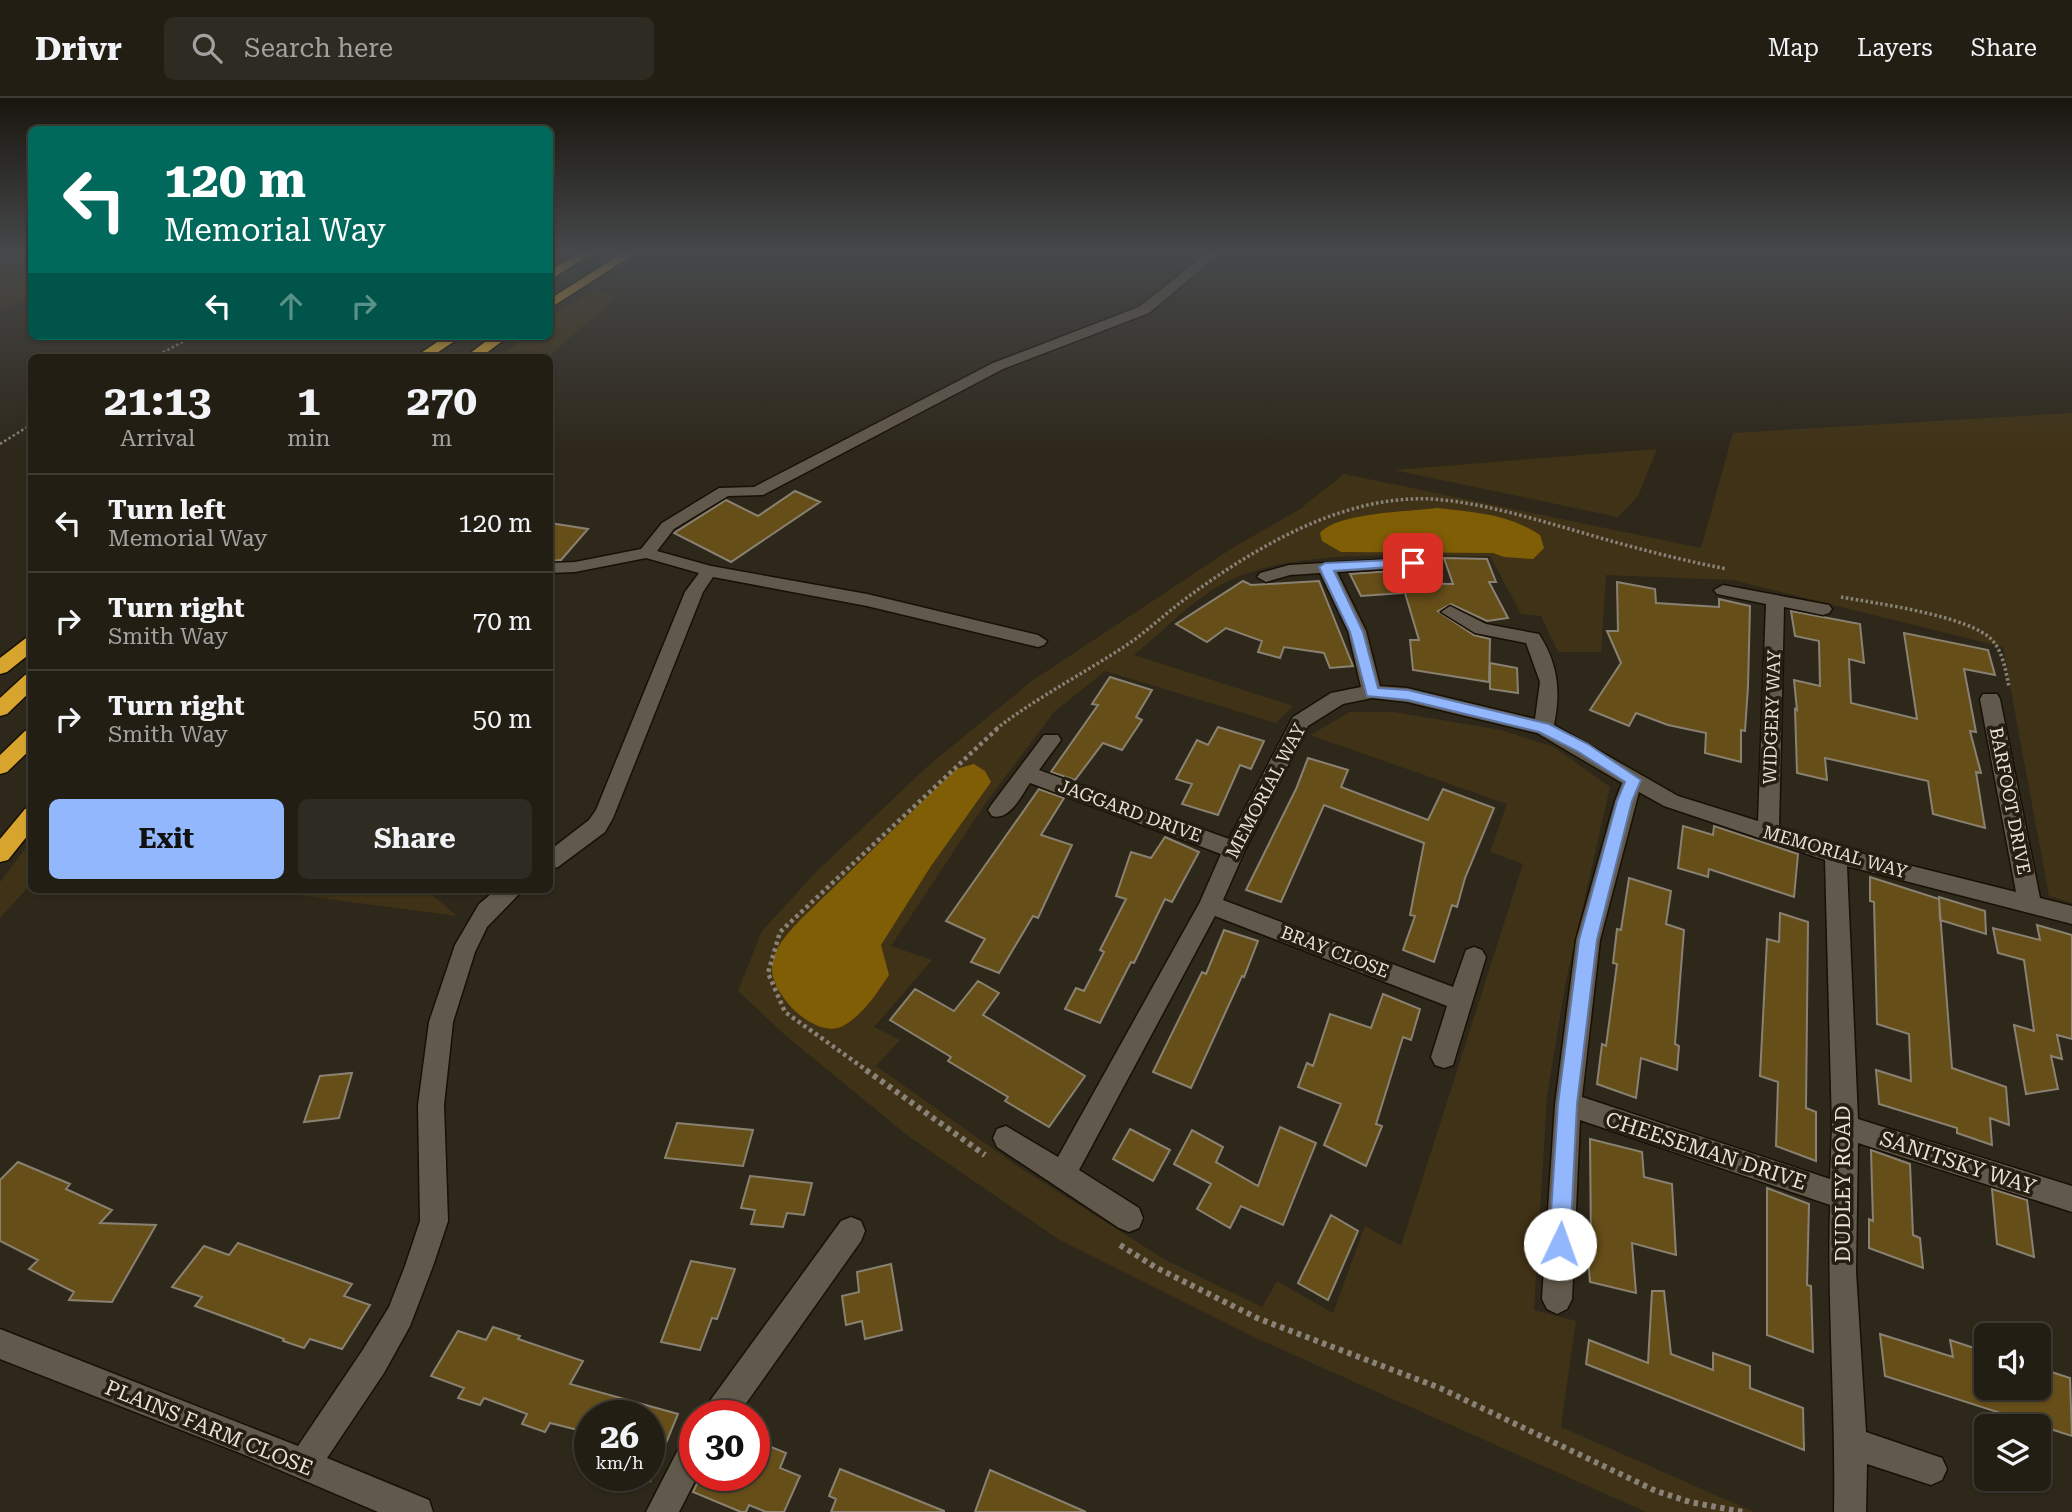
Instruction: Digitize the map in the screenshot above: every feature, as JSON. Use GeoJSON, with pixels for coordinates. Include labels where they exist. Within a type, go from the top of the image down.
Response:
{"type":"FeatureCollection","features":[{"type":"Feature","properties":{"kind":"highway"},"geometry":{"type":"LineString","coordinates":[[427,354],[449,340]]}},
{"type":"Feature","properties":{"kind":"highway"},"geometry":{"type":"LineString","coordinates":[[476,354],[496,340]]}},
{"type":"Feature","properties":{"kind":"highway"},"geometry":{"type":"LineString","coordinates":[[0,668],[28,645]]}},
{"type":"Feature","properties":{"kind":"highway"},"geometry":{"type":"LineString","coordinates":[[0,709],[28,684]]}},
{"type":"Feature","properties":{"kind":"highway"},"geometry":{"type":"LineString","coordinates":[[0,767],[28,740]]}},
{"type":"Feature","properties":{"kind":"highway"},"geometry":{"type":"LineString","coordinates":[[0,854],[28,821]]}},
{"type":"Feature","properties":{"kind":"street"},"geometry":{"type":"LineString","coordinates":[[647,553],[668,526],[725,491],[757,492],[998,366],[1123,318]]}},
{"type":"Feature","properties":{"kind":"street"},"geometry":{"type":"LineString","coordinates":[[553,568],[575,567],[647,553],[709,571],[867,600],[1038,641]]}},
{"type":"Feature","properties":{"kind":"street"},"geometry":{"type":"LineString","coordinates":[[1266,577],[1289,570],[1413,563]]}},
{"type":"Feature","properties":{"kind":"street"},"geometry":{"type":"LineString","coordinates":[[1325,567],[1357,632],[1372,692]]}},
{"type":"Feature","properties":{"kind":"street"},"geometry":{"type":"LineString","coordinates":[[553,859],[597,826],[606,812],[694,592],[709,571]]}},
{"type":"Feature","properties":{"kind":"street"},"geometry":{"type":"LineString","coordinates":[[1723,590],[1775,601],[1828,602]]}},
{"type":"Feature","properties":{"kind":"street","name":"WIDGERY WAY"},"geometry":{"type":"LineString","coordinates":[[1768,833],[1775,601]]}},
{"type":"Feature","properties":{"kind":"street"},"geometry":{"type":"LineString","coordinates":[[1450,612],[1481,629],[1533,638],[1546,661],[1552,695],[1543,728]]}},
{"type":"Feature","properties":{"kind":"street","name":"MEMORIAL WAY"},"geometry":{"type":"LineString","coordinates":[[1063,1174],[1210,904],[1234,850],[1300,722],[1338,698],[1372,692],[1408,695],[1543,728],[1583,748],[1671,801],[1836,855],[2072,915]]}},
{"type":"Feature","properties":{"kind":"street","name":"BARFOOT DRIVE"},"geometry":{"type":"LineString","coordinates":[[1990,699],[2030,904]]}},
{"type":"Feature","properties":{"kind":"street"},"geometry":{"type":"LineString","coordinates":[[999,810],[1051,740]]}},
{"type":"Feature","properties":{"kind":"street","name":"JAGGARD DRIVE"},"geometry":{"type":"LineString","coordinates":[[1025,773],[1234,850]]}},
{"type":"Feature","properties":{"kind":"street"},"geometry":{"type":"LineString","coordinates":[[1556,1299],[1567,1104],[1588,940],[1633,780]]}},
{"type":"Feature","properties":{"kind":"street","name":"DUDLEY ROAD"},"geometry":{"type":"LineString","coordinates":[[1836,855],[1845,1127],[1842,1272],[1851,1443],[1850,1512]]}},
{"type":"Feature","properties":{"kind":"street"},"geometry":{"type":"LineString","coordinates":[[303,1466],[373,1362],[400,1316],[434,1221],[431,1105],[441,1022],[463,951],[489,900]]}},
{"type":"Feature","properties":{"kind":"street","name":"BRAY CLOSE"},"geometry":{"type":"LineString","coordinates":[[1210,904],[1460,1000]]}},
{"type":"Feature","properties":{"kind":"street"},"geometry":{"type":"LineString","coordinates":[[1444,1058],[1475,957]]}},
{"type":"Feature","properties":{"kind":"street","name":"CHEESEMAN DRIVE"},"geometry":{"type":"LineString","coordinates":[[1567,1104],[1845,1197]]}},
{"type":"Feature","properties":{"kind":"street","name":"SANITSKY WAY"},"geometry":{"type":"LineString","coordinates":[[1845,1127],[2072,1199]]}},
{"type":"Feature","properties":{"kind":"street"},"geometry":{"type":"LineString","coordinates":[[1000,1150],[1063,1174],[1129,1218]]}},
{"type":"Feature","properties":{"kind":"street"},"geometry":{"type":"LineString","coordinates":[[729,1400],[850,1231]]}},
{"type":"Feature","properties":{"kind":"street","name":"PLAINS FARM CLOSE"},"geometry":{"type":"LineString","coordinates":[[0,1344],[243,1439],[417,1512]]}},
{"type":"Feature","properties":{"kind":"street"},"geometry":{"type":"LineString","coordinates":[[1851,1443],[1931,1469]]}},
{"type":"Feature","properties":{"kind":"street"},"geometry":{"type":"LineString","coordinates":[[662,1512],[679,1480]]}},
{"type":"Feature","properties":{"kind":"path"},"geometry":{"type":"LineString","coordinates":[[159,354],[186,340]]}},
{"type":"Feature","properties":{"kind":"path"},"geometry":{"type":"LineString","coordinates":[[0,444],[28,426]]}},
{"type":"Feature","properties":{"kind":"path"},"geometry":{"type":"LineString","coordinates":[[1000,1150],[785,1012],[768,973],[780,932],[917,801],[1032,701],[1133,640],[1201,588],[1300,530],[1337,513],[1382,501],[1443,500],[1605,538],[1688,563],[1732,570]]}},
{"type":"Feature","properties":{"kind":"path"},"geometry":{"type":"LineString","coordinates":[[1828,602],[1965,624],[1990,638],[2005,669],[2011,694]]}},
{"type":"Feature","properties":{"kind":"path"},"geometry":{"type":"LineString","coordinates":[[1119,1244],[1155,1267],[1257,1318],[1440,1388],[1656,1491],[1690,1502],[1743,1512]]}},
{"type":"Feature","properties":{"kind":"shaded area"},"geometry":{"type":"Polygon","coordinates":[[[553,318],[593,318],[551,354],[503,354],[521,340],[553,340],[553,318]]]}},
{"type":"Feature","properties":{"kind":"shaded area"},"geometry":{"type":"Polygon","coordinates":[[[2072,413],[2072,903],[2049,896],[2003,647],[1733,580],[1606,575],[1601,652],[1558,652],[1541,616],[1521,614],[1490,556],[1349,556],[1277,565],[1245,574],[1207,593],[1134,655],[1293,706],[1276,723],[1105,671],[1054,712],[985,804],[891,946],[932,960],[874,1027],[900,1040],[876,1066],[1016,1165],[1167,1261],[1262,1307],[1277,1281],[1333,1313],[1365,1226],[1401,1246],[1523,864],[1490,852],[1507,804],[1310,735],[1350,712],[1394,712],[1501,730],[1554,747],[1610,787],[1566,981],[1547,1096],[1534,1310],[1576,1321],[1561,1427],[1754,1512],[1646,1512],[1254,1337],[1058,1239],[907,1135],[785,1035],[738,991],[762,931],[817,871],[929,765],[1032,681],[1231,549],[1300,509],[1344,474],[1701,548],[1733,433],[2072,413]]]}},
{"type":"Feature","properties":{"kind":"shaded area"},"geometry":{"type":"Polygon","coordinates":[[[1657,449],[1638,496],[1618,517],[1394,470],[1657,449]]]}},
{"type":"Feature","properties":{"kind":"shaded area"},"geometry":{"type":"Polygon","coordinates":[[[1437,508],[1490,515],[1516,522],[1540,535],[1544,548],[1533,559],[1504,557],[1493,553],[1341,552],[1322,541],[1320,533],[1329,526],[1358,517],[1437,508]]]}},
{"type":"Feature","properties":{"kind":"shaded area"},"geometry":{"type":"Polygon","coordinates":[[[974,764],[985,771],[991,782],[931,866],[881,945],[889,975],[863,1010],[843,1026],[832,1029],[821,1027],[797,1013],[787,1003],[774,980],[773,962],[782,942],[801,919],[956,769],[974,764]]]}},
{"type":"Feature","properties":{"kind":"shaded area"},"geometry":{"type":"Polygon","coordinates":[[[28,845],[28,887],[0,918],[0,882],[28,845]]]}},
{"type":"Feature","properties":{"kind":"shaded area"},"geometry":{"type":"Polygon","coordinates":[[[284,893],[430,893],[457,916],[284,893]]]}},
{"type":"Feature","properties":{"kind":"building"},"geometry":{"type":"Polygon","coordinates":[[[795,491],[820,502],[731,562],[674,533],[726,500],[758,516],[795,491]]]}},
{"type":"Feature","properties":{"kind":"building"},"geometry":{"type":"Polygon","coordinates":[[[553,523],[588,529],[561,560],[553,561],[553,523]]]}},
{"type":"Feature","properties":{"kind":"building"},"geometry":{"type":"Polygon","coordinates":[[[1444,558],[1487,559],[1496,582],[1489,582],[1508,618],[1487,621],[1451,604],[1438,611],[1474,635],[1490,639],[1489,682],[1413,670],[1410,640],[1419,640],[1402,583],[1453,584],[1444,558]]]}},
{"type":"Feature","properties":{"kind":"building"},"geometry":{"type":"Polygon","coordinates":[[[1390,571],[1402,593],[1361,596],[1350,574],[1390,571]]]}},
{"type":"Feature","properties":{"kind":"building"},"geometry":{"type":"Polygon","coordinates":[[[1243,581],[1251,585],[1319,581],[1353,666],[1330,668],[1324,653],[1284,647],[1280,658],[1258,652],[1262,641],[1226,628],[1207,642],[1176,624],[1243,581]]]}},
{"type":"Feature","properties":{"kind":"building"},"geometry":{"type":"Polygon","coordinates":[[[1617,582],[1655,589],[1656,603],[1719,607],[1719,599],[1750,606],[1748,687],[1745,731],[1741,730],[1741,762],[1705,753],[1706,733],[1668,725],[1636,713],[1629,726],[1590,710],[1621,663],[1607,631],[1618,631],[1617,582]]]}},
{"type":"Feature","properties":{"kind":"building"},"geometry":{"type":"Polygon","coordinates":[[[1791,611],[1860,624],[1864,663],[1849,659],[1851,703],[1917,719],[1904,633],[1988,650],[1995,675],[1964,669],[1976,732],[1970,731],[1981,773],[1976,772],[1985,828],[1933,814],[1928,781],[1825,758],[1827,780],[1797,773],[1794,680],[1820,686],[1819,641],[1795,636],[1791,611]]]}},
{"type":"Feature","properties":{"kind":"building"},"geometry":{"type":"Polygon","coordinates":[[[1490,663],[1517,668],[1518,693],[1490,689],[1490,663]]]}},
{"type":"Feature","properties":{"kind":"building"},"geometry":{"type":"Polygon","coordinates":[[[1110,677],[1152,690],[1136,717],[1142,720],[1122,750],[1103,743],[1075,780],[1051,772],[1098,705],[1092,704],[1110,677]]]}},
{"type":"Feature","properties":{"kind":"building"},"geometry":{"type":"Polygon","coordinates":[[[1218,727],[1264,741],[1251,769],[1240,765],[1218,815],[1182,804],[1192,784],[1176,779],[1197,740],[1208,745],[1218,727]]]}},
{"type":"Feature","properties":{"kind":"building"},"geometry":{"type":"Polygon","coordinates":[[[1308,758],[1348,770],[1341,787],[1428,820],[1443,789],[1494,808],[1465,878],[1457,907],[1452,905],[1434,962],[1403,950],[1415,916],[1410,915],[1424,843],[1324,805],[1281,902],[1246,890],[1296,789],[1308,758]]]}},
{"type":"Feature","properties":{"kind":"building"},"geometry":{"type":"Polygon","coordinates":[[[1039,789],[1064,798],[1041,835],[1072,845],[1038,918],[1033,916],[999,973],[971,962],[985,939],[946,921],[1039,789]]]}},
{"type":"Feature","properties":{"kind":"building"},"geometry":{"type":"Polygon","coordinates":[[[1683,826],[1713,835],[1714,826],[1798,854],[1794,897],[1709,869],[1708,877],[1678,868],[1683,826]]]}},
{"type":"Feature","properties":{"kind":"building"},"geometry":{"type":"Polygon","coordinates":[[[1165,837],[1199,852],[1172,902],[1165,899],[1134,963],[1131,962],[1100,1023],[1065,1009],[1076,988],[1084,991],[1104,952],[1100,950],[1126,899],[1116,896],[1131,852],[1151,858],[1165,837]]]}},
{"type":"Feature","properties":{"kind":"building"},"geometry":{"type":"Polygon","coordinates":[[[1870,877],[1939,899],[1952,1068],[2006,1087],[2009,1125],[1990,1118],[1992,1145],[1957,1133],[1957,1128],[1879,1104],[1876,1070],[1911,1081],[1909,1034],[1877,1024],[1874,902],[1870,901],[1870,877]]]}},
{"type":"Feature","properties":{"kind":"building"},"geometry":{"type":"Polygon","coordinates":[[[1629,878],[1671,891],[1666,924],[1684,930],[1675,1044],[1679,1046],[1677,1070],[1641,1058],[1636,1098],[1597,1084],[1602,1044],[1606,1046],[1617,964],[1613,963],[1617,929],[1621,930],[1629,878]]]}},
{"type":"Feature","properties":{"kind":"building"},"geometry":{"type":"Polygon","coordinates":[[[1939,897],[1985,911],[1986,934],[1940,920],[1939,897]]]}},
{"type":"Feature","properties":{"kind":"building"},"geometry":{"type":"Polygon","coordinates":[[[1780,913],[1808,922],[1806,1108],[1816,1112],[1816,1161],[1776,1146],[1778,1082],[1760,1076],[1767,939],[1779,942],[1780,913]]]}},
{"type":"Feature","properties":{"kind":"building"},"geometry":{"type":"Polygon","coordinates":[[[2037,925],[2072,935],[2072,1039],[2057,1035],[2062,1059],[2051,1056],[2058,1089],[2026,1094],[2014,1025],[2034,1031],[2024,960],[1998,953],[1993,928],[2040,940],[2037,925]]]}},
{"type":"Feature","properties":{"kind":"building"},"geometry":{"type":"Polygon","coordinates":[[[1224,930],[1258,941],[1244,977],[1242,976],[1191,1088],[1153,1072],[1202,972],[1206,974],[1224,930]]]}},
{"type":"Feature","properties":{"kind":"building"},"geometry":{"type":"Polygon","coordinates":[[[978,981],[999,993],[983,1015],[1085,1076],[1049,1127],[1005,1101],[1008,1097],[948,1061],[951,1057],[890,1020],[915,989],[954,1011],[978,981]]]}},
{"type":"Feature","properties":{"kind":"building"},"geometry":{"type":"Polygon","coordinates":[[[1383,994],[1420,1009],[1411,1040],[1403,1037],[1376,1124],[1382,1126],[1366,1166],[1324,1145],[1341,1104],[1298,1087],[1307,1063],[1313,1066],[1330,1014],[1371,1028],[1383,994]]]}},
{"type":"Feature","properties":{"kind":"building"},"geometry":{"type":"Polygon","coordinates":[[[352,1073],[339,1118],[304,1122],[320,1076],[352,1073]]]}},
{"type":"Feature","properties":{"kind":"building"},"geometry":{"type":"Polygon","coordinates":[[[677,1123],[753,1130],[743,1166],[665,1158],[677,1123]]]}},
{"type":"Feature","properties":{"kind":"building"},"geometry":{"type":"Polygon","coordinates":[[[1280,1127],[1316,1143],[1283,1225],[1241,1206],[1230,1228],[1197,1209],[1211,1184],[1174,1164],[1192,1130],[1223,1147],[1216,1162],[1258,1186],[1280,1127]]]}},
{"type":"Feature","properties":{"kind":"building"},"geometry":{"type":"Polygon","coordinates":[[[1130,1129],[1170,1150],[1153,1181],[1113,1159],[1130,1129]]]}},
{"type":"Feature","properties":{"kind":"building"},"geometry":{"type":"Polygon","coordinates":[[[1590,1139],[1642,1152],[1644,1177],[1672,1184],[1676,1255],[1632,1243],[1636,1293],[1590,1282],[1587,1244],[1591,1245],[1590,1139]]]}},
{"type":"Feature","properties":{"kind":"building"},"geometry":{"type":"Polygon","coordinates":[[[1871,1150],[1910,1164],[1913,1235],[1920,1238],[1923,1268],[1869,1248],[1869,1219],[1873,1221],[1871,1150]]]}},
{"type":"Feature","properties":{"kind":"building"},"geometry":{"type":"Polygon","coordinates":[[[18,1162],[70,1184],[66,1189],[112,1210],[100,1223],[156,1225],[112,1302],[69,1300],[74,1292],[29,1269],[38,1260],[0,1241],[0,1180],[18,1162]]]}},
{"type":"Feature","properties":{"kind":"building"},"geometry":{"type":"Polygon","coordinates":[[[750,1176],[812,1183],[804,1215],[787,1213],[783,1227],[751,1224],[755,1210],[741,1208],[750,1176]]]}},
{"type":"Feature","properties":{"kind":"building"},"geometry":{"type":"Polygon","coordinates":[[[1767,1188],[1809,1204],[1807,1285],[1811,1286],[1813,1352],[1767,1335],[1767,1188]]]}},
{"type":"Feature","properties":{"kind":"building"},"geometry":{"type":"Polygon","coordinates":[[[1992,1189],[2027,1200],[2034,1257],[1997,1244],[1992,1189]]]}},
{"type":"Feature","properties":{"kind":"building"},"geometry":{"type":"Polygon","coordinates":[[[1331,1215],[1358,1231],[1328,1300],[1298,1283],[1331,1215]]]}},
{"type":"Feature","properties":{"kind":"building"},"geometry":{"type":"Polygon","coordinates":[[[238,1243],[352,1284],[344,1296],[370,1305],[342,1349],[310,1339],[304,1348],[283,1341],[284,1339],[195,1306],[202,1297],[172,1287],[204,1246],[229,1255],[238,1243]]]}},
{"type":"Feature","properties":{"kind":"building"},"geometry":{"type":"Polygon","coordinates":[[[691,1261],[735,1269],[717,1319],[712,1318],[700,1350],[661,1342],[691,1261]]]}},
{"type":"Feature","properties":{"kind":"building"},"geometry":{"type":"Polygon","coordinates":[[[891,1264],[902,1330],[865,1339],[862,1321],[846,1325],[842,1296],[859,1292],[857,1272],[891,1264]]]}},
{"type":"Feature","properties":{"kind":"building"},"geometry":{"type":"Polygon","coordinates":[[[1652,1291],[1664,1291],[1671,1354],[1713,1370],[1713,1353],[1750,1366],[1750,1388],[1803,1408],[1804,1450],[1586,1364],[1589,1340],[1648,1363],[1652,1291]]]}},
{"type":"Feature","properties":{"kind":"building"},"geometry":{"type":"Polygon","coordinates":[[[493,1327],[520,1336],[518,1339],[583,1361],[570,1384],[628,1400],[574,1400],[574,1429],[550,1423],[545,1432],[522,1424],[527,1414],[484,1398],[480,1405],[458,1398],[464,1388],[431,1376],[458,1331],[486,1340],[493,1327]]]}},
{"type":"Feature","properties":{"kind":"building"},"geometry":{"type":"Polygon","coordinates":[[[1880,1334],[1953,1357],[1950,1340],[1974,1348],[1974,1400],[2051,1400],[2051,1372],[2070,1378],[2072,1436],[2051,1429],[2051,1414],[2003,1414],[1885,1376],[1880,1334]]]}},
{"type":"Feature","properties":{"kind":"building"},"geometry":{"type":"Polygon","coordinates":[[[665,1410],[678,1414],[665,1446],[665,1410]]]}},
{"type":"Feature","properties":{"kind":"building"},"geometry":{"type":"Polygon","coordinates":[[[770,1446],[786,1453],[780,1468],[800,1476],[784,1512],[766,1512],[749,1505],[746,1512],[741,1512],[693,1492],[770,1491],[770,1446]]]}},
{"type":"Feature","properties":{"kind":"building"},"geometry":{"type":"Polygon","coordinates":[[[840,1469],[944,1512],[831,1512],[836,1499],[829,1496],[840,1469]]]}},
{"type":"Feature","properties":{"kind":"building"},"geometry":{"type":"Polygon","coordinates":[[[990,1470],[1086,1512],[975,1512],[990,1470]]]}},
{"type":"Feature","properties":{"kind":"route"},"geometry":{"type":"LineString","coordinates":[[1413,563],[1325,567],[1357,632],[1372,692],[1408,695],[1543,728],[1583,748],[1633,780],[1588,940],[1567,1104],[1560,1244]]}}]}
